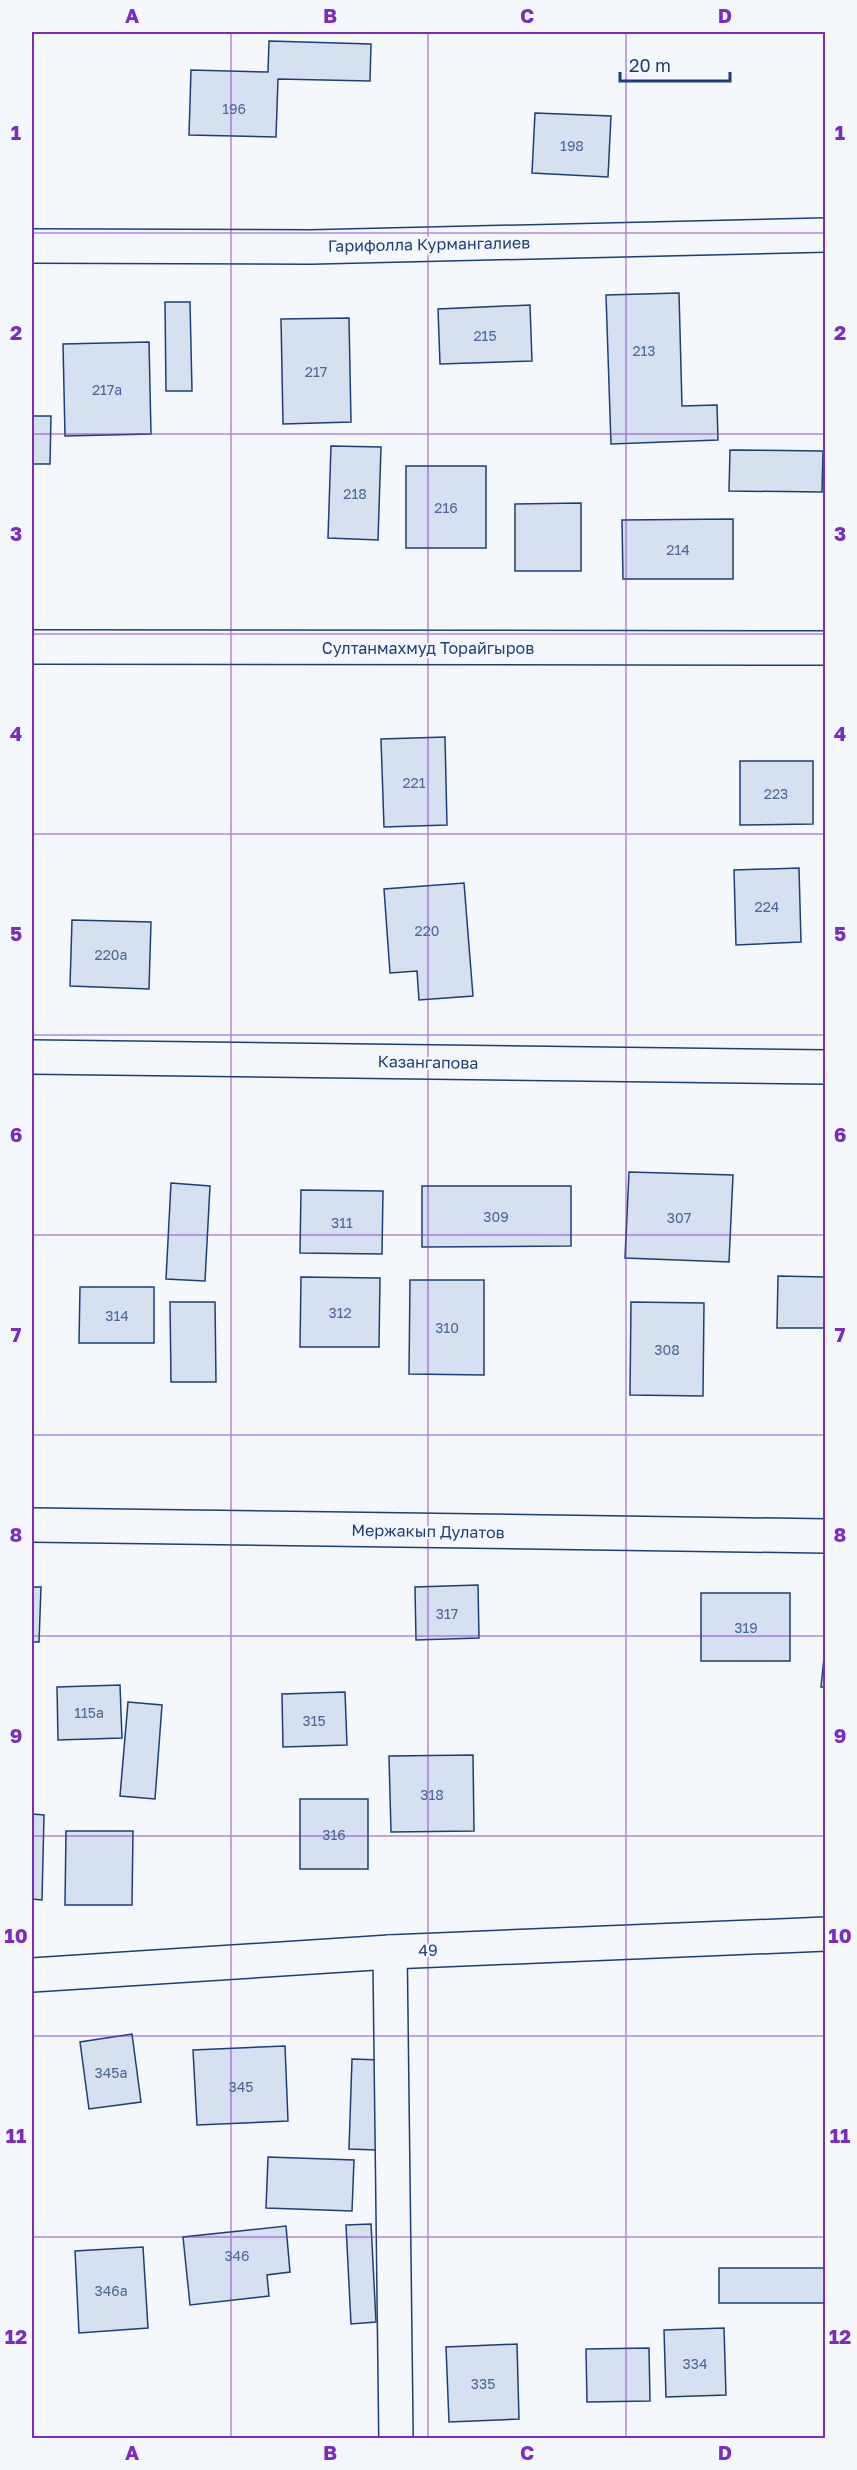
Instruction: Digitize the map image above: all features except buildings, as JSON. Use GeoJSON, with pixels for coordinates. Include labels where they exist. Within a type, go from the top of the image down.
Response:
{"type":"FeatureCollection","features":[{"type":"Feature","properties":{"kind":"street","name":"Гарифолла Курмангалиев"},"geometry":{"type":"LineString","coordinates":[[32,246],[311,247],[825,235]]}},
{"type":"Feature","properties":{"kind":"street","name":"Султанмахмуд Торайгыров"},"geometry":{"type":"LineString","coordinates":[[32,647],[825,648]]}},
{"type":"Feature","properties":{"kind":"street","name":"Казангапова"},"geometry":{"type":"LineString","coordinates":[[32,1056],[825,1067]]}},
{"type":"Feature","properties":{"kind":"street","name":"Мержакып Дулатов"},"geometry":{"type":"LineString","coordinates":[[32,1525],[825,1536]]}},
{"type":"Feature","properties":{"kind":"street","name":"49"},"geometry":{"type":"LineString","coordinates":[[32,1975],[390,1952],[825,1934]]}},
{"type":"Feature","properties":{"kind":"street"},"geometry":{"type":"LineString","coordinates":[[390,1952],[396,2439]]}}]}
